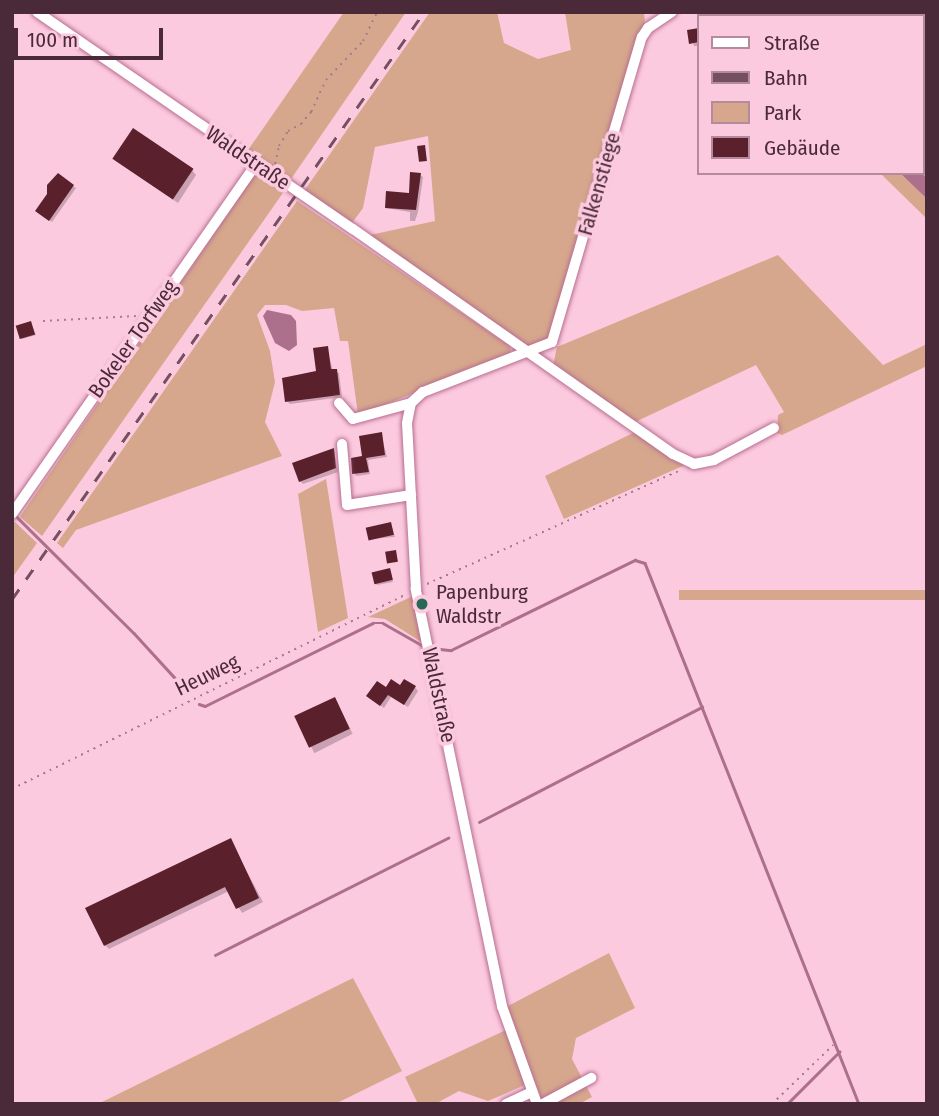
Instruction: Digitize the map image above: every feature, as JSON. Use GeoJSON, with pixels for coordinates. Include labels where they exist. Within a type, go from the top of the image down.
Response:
{"type":"FeatureCollection","features":[{"type":"Feature","properties":{"kind":"street","name":"Waldstraße"},"geometry":{"type":"LineString","coordinates":[[37,12],[526,354],[673,454],[694,464]]}},
{"type":"Feature","properties":{"kind":"street","name":"Falkenstiege"},"geometry":{"type":"LineString","coordinates":[[526,354],[552,342],[642,37],[648,28],[672,12]]}},
{"type":"Feature","properties":{"kind":"street","name":"Bokeler Torfweg"},"geometry":{"type":"LineString","coordinates":[[15,510],[256,164]]}},
{"type":"Feature","properties":{"kind":"street"},"geometry":{"type":"LineString","coordinates":[[339,403],[353,419],[411,403],[423,392],[526,354]]}},
{"type":"Feature","properties":{"kind":"street","name":"Waldstraße"},"geometry":{"type":"LineString","coordinates":[[411,403],[407,423],[416,589],[502,1006],[537,1104]]}},
{"type":"Feature","properties":{"kind":"street"},"geometry":{"type":"LineString","coordinates":[[694,464],[715,460],[774,428]]}},
{"type":"Feature","properties":{"kind":"street"},"geometry":{"type":"LineString","coordinates":[[342,444],[347,505],[411,495]]}},
{"type":"Feature","properties":{"kind":"street"},"geometry":{"type":"LineString","coordinates":[[543,1104],[591,1078]]}},
{"type":"Feature","properties":{"kind":"street"},"geometry":{"type":"LineString","coordinates":[[506,1104],[532,1092]]}},
{"type":"Feature","properties":{"kind":"path"},"geometry":{"type":"LineString","coordinates":[[273,175],[279,146],[288,131],[301,124],[311,112],[326,80],[363,41],[377,12]]}},
{"type":"Feature","properties":{"kind":"path"},"geometry":{"type":"LineString","coordinates":[[43,321],[149,315]]}},
{"type":"Feature","properties":{"kind":"path","name":"Heuweg"},"geometry":{"type":"LineString","coordinates":[[12,789],[416,589],[694,464]]}},
{"type":"Feature","properties":{"kind":"path"},"geometry":{"type":"LineString","coordinates":[[772,1104],[833,1045]]}},
{"type":"Feature","properties":{"kind":"green space"},"geometry":{"type":"Polygon","coordinates":[[[344,12],[406,12],[291,179],[248,150],[344,12]]]}},
{"type":"Feature","properties":{"kind":"green space"},"geometry":{"type":"Polygon","coordinates":[[[430,12],[497,12],[504,43],[538,59],[571,50],[565,12],[644,12],[645,25],[549,340],[526,348],[370,235],[435,221],[428,136],[375,147],[363,208],[352,223],[304,191],[430,12]]]}},
{"type":"Feature","properties":{"kind":"green space"},"geometry":{"type":"Polygon","coordinates":[[[829,12],[898,12],[898,14],[829,12]]]}},
{"type":"Feature","properties":{"kind":"green space"},"geometry":{"type":"Polygon","coordinates":[[[257,171],[285,190],[42,536],[20,517],[257,171]]]}},
{"type":"Feature","properties":{"kind":"green space"},"geometry":{"type":"Polygon","coordinates":[[[882,175],[902,175],[927,199],[927,219],[882,175]]]}},
{"type":"Feature","properties":{"kind":"green space"},"geometry":{"type":"Polygon","coordinates":[[[297,201],[510,346],[511,355],[358,415],[348,341],[340,341],[334,308],[302,311],[286,305],[265,305],[257,315],[270,351],[275,382],[265,422],[282,456],[76,530],[63,548],[57,543],[297,201]]]}},
{"type":"Feature","properties":{"kind":"green space"},"geometry":{"type":"Polygon","coordinates":[[[778,255],[883,365],[927,344],[927,366],[782,435],[777,433],[778,415],[784,412],[756,365],[633,423],[553,366],[557,347],[778,255]]]}},
{"type":"Feature","properties":{"kind":"green space"},"geometry":{"type":"Polygon","coordinates":[[[635,432],[687,464],[564,519],[545,476],[635,432]]]}},
{"type":"Feature","properties":{"kind":"green space"},"geometry":{"type":"Polygon","coordinates":[[[326,479],[348,618],[318,632],[298,494],[326,479]]]}},
{"type":"Feature","properties":{"kind":"green space"},"geometry":{"type":"Polygon","coordinates":[[[15,522],[37,543],[12,578],[12,525],[15,522]]]}},
{"type":"Feature","properties":{"kind":"green space"},"geometry":{"type":"Polygon","coordinates":[[[679,590],[927,590],[927,600],[679,600],[679,590]]]}},
{"type":"Feature","properties":{"kind":"green space"},"geometry":{"type":"Polygon","coordinates":[[[413,596],[423,643],[385,619],[368,617],[413,596]]]}},
{"type":"Feature","properties":{"kind":"green space"},"geometry":{"type":"Polygon","coordinates":[[[609,953],[635,1008],[576,1038],[572,1059],[592,1097],[579,1104],[543,1104],[506,1007],[609,953]]]}},
{"type":"Feature","properties":{"kind":"green space"},"geometry":{"type":"Polygon","coordinates":[[[353,978],[402,1071],[335,1104],[98,1104],[353,978]]]}},
{"type":"Feature","properties":{"kind":"green space"},"geometry":{"type":"Polygon","coordinates":[[[506,1030],[525,1085],[488,1101],[459,1091],[435,1104],[418,1104],[405,1077],[506,1030]]]}},
{"type":"Feature","properties":{"kind":"shaded area"},"geometry":{"type":"Polygon","coordinates":[[[902,175],[924,175],[927,178],[927,199],[902,175]]]}},
{"type":"Feature","properties":{"kind":"shaded area"},"geometry":{"type":"Polygon","coordinates":[[[267,310],[291,315],[296,321],[297,345],[289,351],[275,343],[263,316],[267,310]]]}},
{"type":"Feature","properties":{"kind":"building"},"geometry":{"type":"Polygon","coordinates":[[[698,28],[698,42],[689,44],[687,30],[698,28]]]}},
{"type":"Feature","properties":{"kind":"building"},"geometry":{"type":"Polygon","coordinates":[[[133,128],[194,169],[173,199],[112,159],[133,128]]]}},
{"type":"Feature","properties":{"kind":"building"},"geometry":{"type":"Polygon","coordinates":[[[425,145],[427,161],[419,162],[417,146],[425,145]]]}},
{"type":"Feature","properties":{"kind":"building"},"geometry":{"type":"Polygon","coordinates":[[[410,172],[421,173],[416,210],[385,208],[386,191],[409,193],[410,172]]]}},
{"type":"Feature","properties":{"kind":"building"},"geometry":{"type":"Polygon","coordinates":[[[58,173],[74,185],[49,221],[35,211],[47,194],[47,185],[58,173]]]}},
{"type":"Feature","properties":{"kind":"building"},"geometry":{"type":"Polygon","coordinates":[[[31,321],[35,334],[20,339],[16,326],[31,321]]]}},
{"type":"Feature","properties":{"kind":"building"},"geometry":{"type":"Polygon","coordinates":[[[328,346],[331,369],[337,369],[340,395],[285,402],[282,378],[316,371],[313,348],[328,346]]]}},
{"type":"Feature","properties":{"kind":"building"},"geometry":{"type":"Polygon","coordinates":[[[382,432],[385,455],[366,458],[369,472],[352,474],[351,458],[362,456],[359,436],[382,432]]]}},
{"type":"Feature","properties":{"kind":"building"},"geometry":{"type":"Polygon","coordinates":[[[334,448],[336,468],[299,482],[292,463],[334,448]]]}},
{"type":"Feature","properties":{"kind":"building"},"geometry":{"type":"Polygon","coordinates":[[[391,522],[394,535],[369,541],[366,528],[391,522]]]}},
{"type":"Feature","properties":{"kind":"building"},"geometry":{"type":"Polygon","coordinates":[[[396,550],[398,562],[387,564],[385,552],[396,550]]]}},
{"type":"Feature","properties":{"kind":"building"},"geometry":{"type":"Polygon","coordinates":[[[390,568],[393,580],[374,584],[372,573],[390,568]]]}},
{"type":"Feature","properties":{"kind":"building"},"geometry":{"type":"Polygon","coordinates":[[[391,679],[400,685],[404,679],[416,686],[404,705],[388,695],[380,706],[366,696],[377,681],[386,687],[391,679]]]}},
{"type":"Feature","properties":{"kind":"building"},"geometry":{"type":"Polygon","coordinates":[[[335,697],[350,729],[309,748],[294,716],[335,697]]]}},
{"type":"Feature","properties":{"kind":"building"},"geometry":{"type":"Polygon","coordinates":[[[231,838],[259,898],[236,909],[225,887],[104,946],[85,908],[231,838]]]}},
{"type":"Feature","properties":{"kind":"waterway"},"geometry":{"type":"LineString","coordinates":[[16,516],[134,633],[187,691]]}},
{"type":"Feature","properties":{"kind":"waterway"},"geometry":{"type":"LineString","coordinates":[[431,648],[451,650],[635,560],[645,563],[859,1104]]}},
{"type":"Feature","properties":{"kind":"waterway"},"geometry":{"type":"LineString","coordinates":[[199,704],[205,706],[373,623],[383,623],[425,647]]}},
{"type":"Feature","properties":{"kind":"waterway"},"geometry":{"type":"LineString","coordinates":[[479,822],[702,707]]}},
{"type":"Feature","properties":{"kind":"waterway"},"geometry":{"type":"LineString","coordinates":[[215,955],[448,838]]}},
{"type":"Feature","properties":{"kind":"waterway"},"geometry":{"type":"LineString","coordinates":[[787,1104],[839,1052]]}},
{"type":"Feature","properties":{"kind":"railway"},"geometry":{"type":"LineString","coordinates":[[12,599],[424,12]]}},
{"type":"Feature","properties":{"kind":"place","name":"Papenburg Waldstr"},"geometry":{"type":"Point","coordinates":[422,604]}}]}
